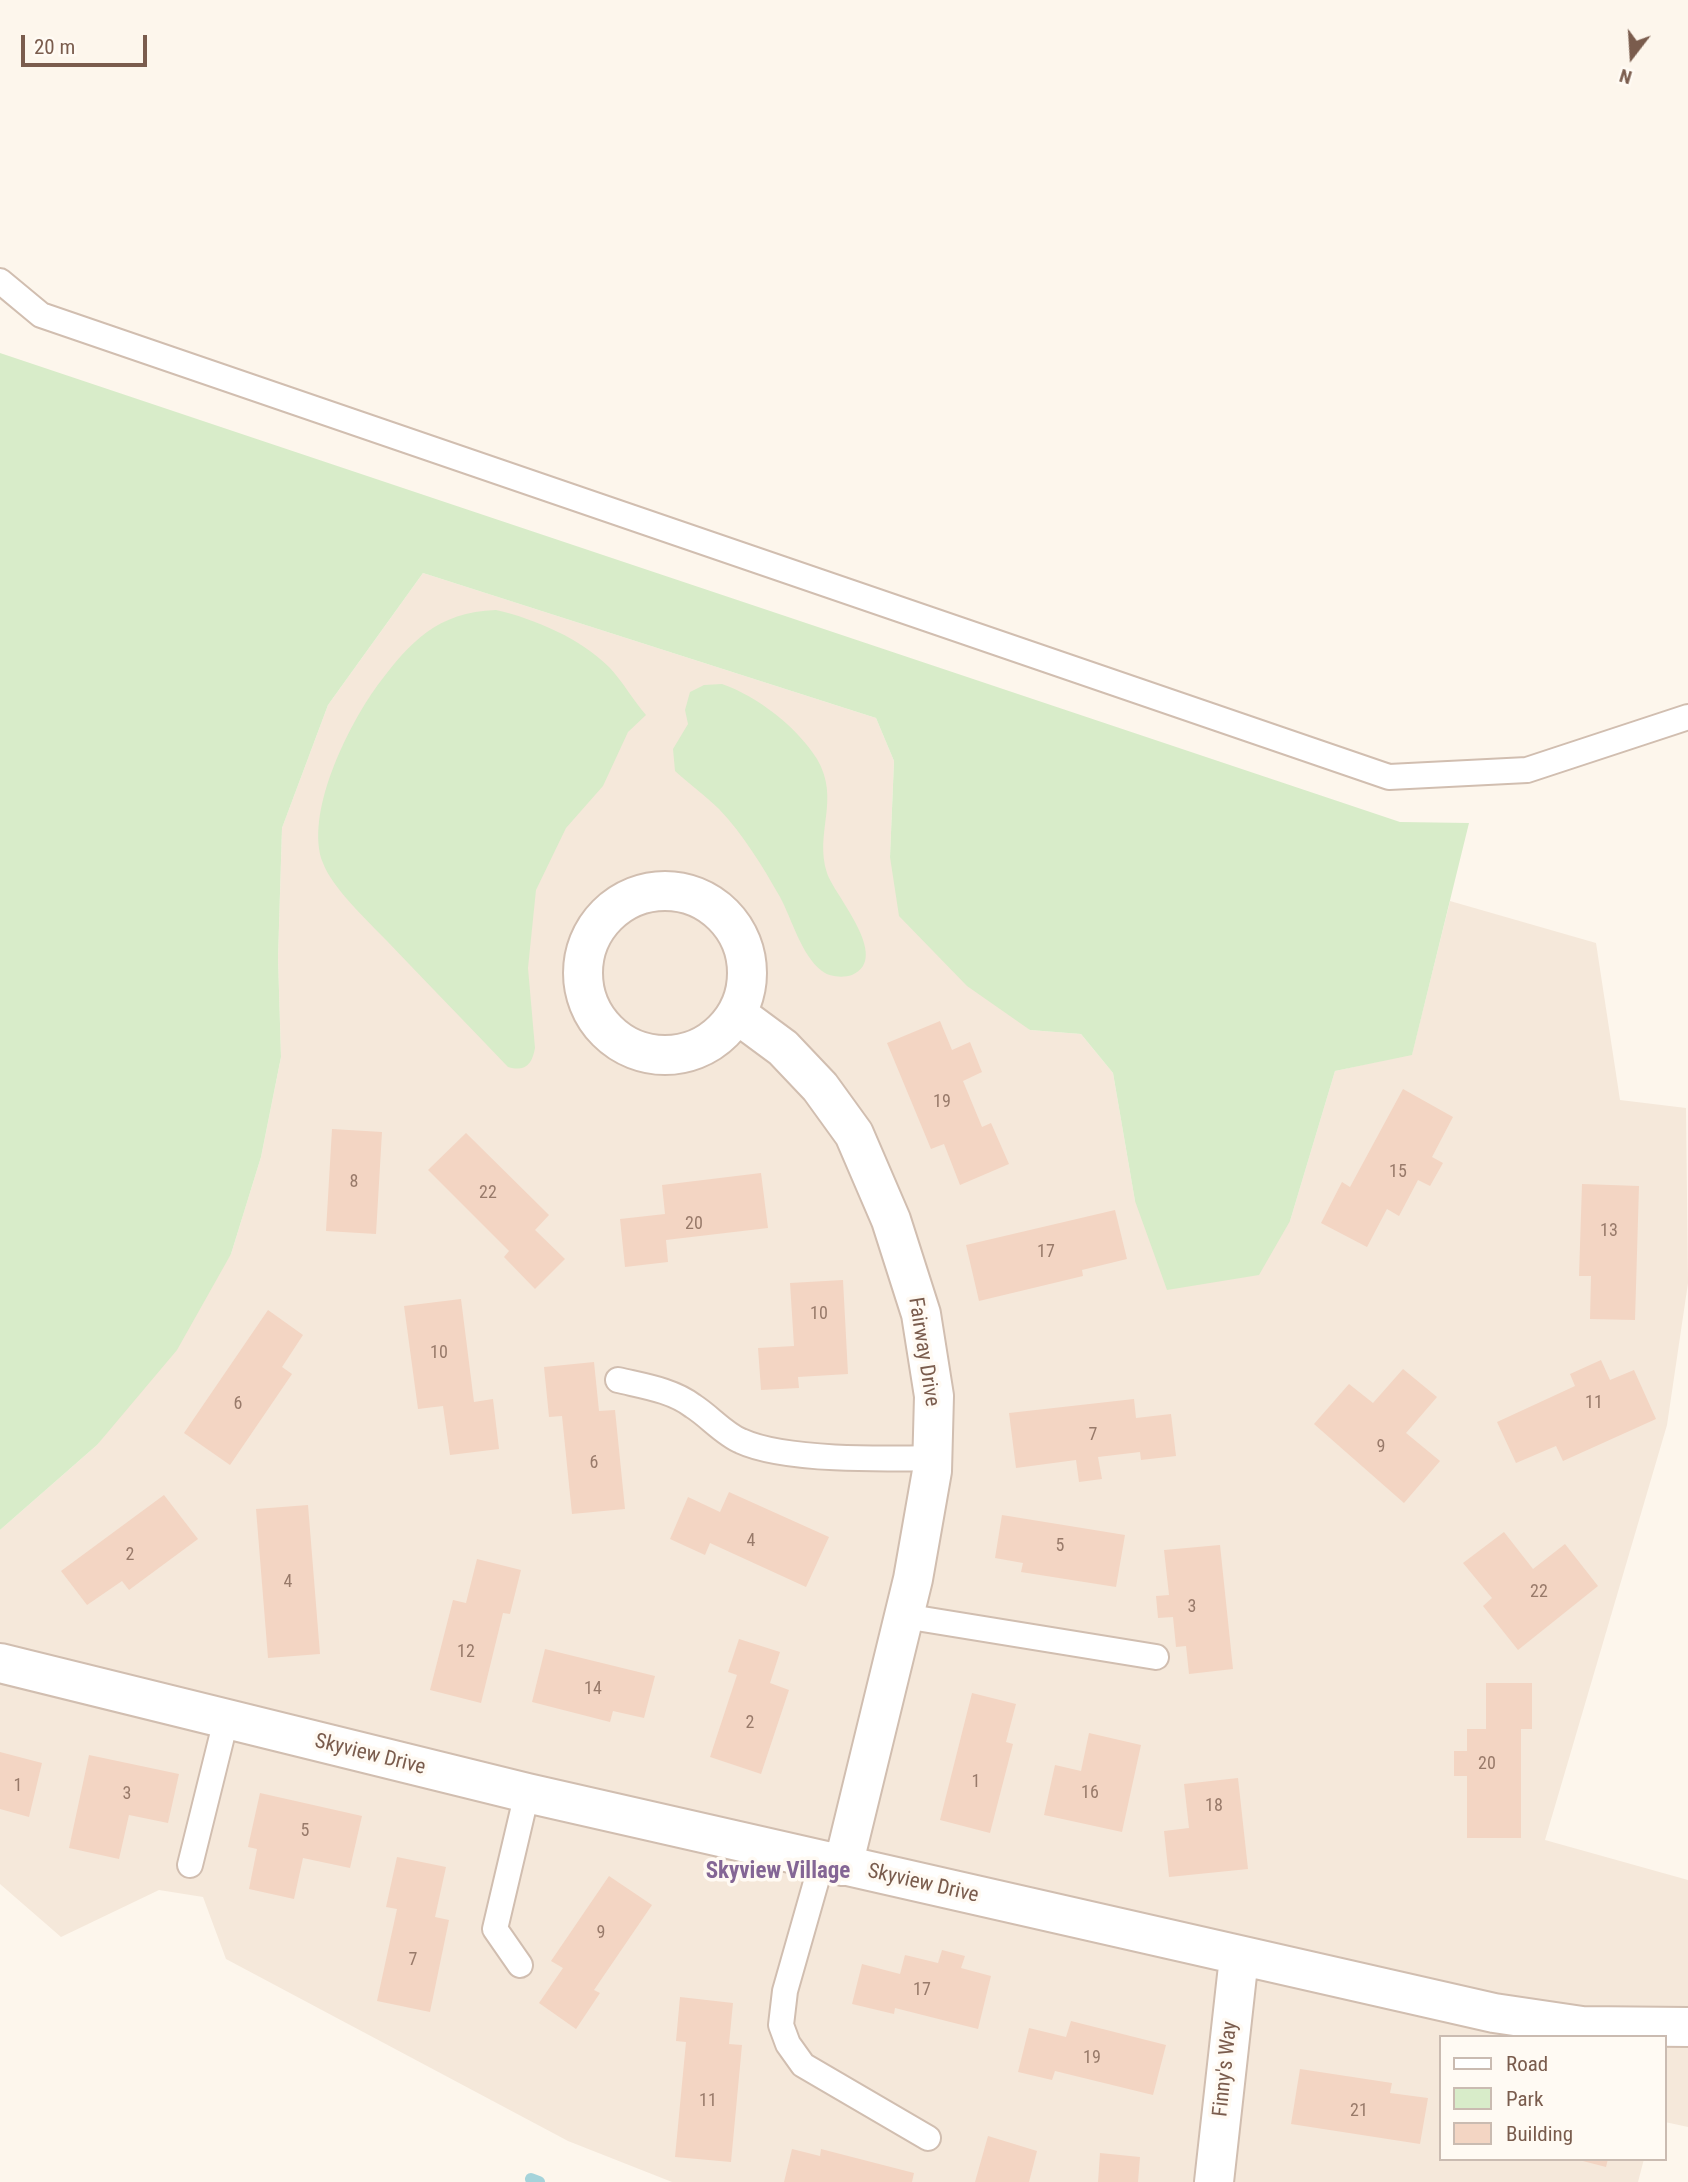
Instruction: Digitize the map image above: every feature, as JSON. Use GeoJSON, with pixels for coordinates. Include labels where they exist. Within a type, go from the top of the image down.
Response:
{"type":"FeatureCollection","features":[{"type":"Feature","properties":{"kind":"street"},"geometry":{"type":"LineString","coordinates":[[673,891],[708,902],[734,928],[747,961],[744,997],[737,1014],[713,1039],[681,1053],[647,1053],[623,1043],[603,1026],[587,996],[583,962],[596,929],[607,915],[637,896],[673,891]]}},
{"type":"Feature","properties":{"kind":"street","name":"Fairway Drive"},"geometry":{"type":"LineString","coordinates":[[737,1014],[783,1048],[820,1087],[859,1147],[891,1220],[921,1314],[934,1396],[933,1458],[904,1616],[833,1863]]}},
{"type":"Feature","properties":{"kind":"street","name":"Skyview Drive"},"geometry":{"type":"LineString","coordinates":[[0,1663],[527,1793],[1239,1957],[1538,2022],[1688,2027]]}},
{"type":"Feature","properties":{"kind":"street","name":"Finny's Way"},"geometry":{"type":"LineString","coordinates":[[1214,2182],[1239,1957]]}},
{"type":"Feature","properties":{"kind":"lane"},"geometry":{"type":"LineString","coordinates":[[0,281],[41,314],[1390,778],[1527,770],[1688,717]]}},
{"type":"Feature","properties":{"kind":"lane"},"geometry":{"type":"LineString","coordinates":[[618,1380],[658,1389],[691,1403],[740,1441],[779,1450],[863,1459],[933,1458]]}},
{"type":"Feature","properties":{"kind":"lane"},"geometry":{"type":"LineString","coordinates":[[904,1616],[1156,1657]]}},
{"type":"Feature","properties":{"kind":"lane"},"geometry":{"type":"LineString","coordinates":[[190,1865],[226,1720]]}},
{"type":"Feature","properties":{"kind":"lane"},"geometry":{"type":"LineString","coordinates":[[520,1965],[495,1929],[527,1793]]}},
{"type":"Feature","properties":{"kind":"lane"},"geometry":{"type":"LineString","coordinates":[[833,1863],[785,1991],[781,2025],[788,2044],[803,2065],[928,2138]]}},
{"type":"Feature","properties":{"kind":"shaded area"},"geometry":{"type":"Polygon","coordinates":[[[423,573],[876,718],[894,761],[890,857],[1030,1030],[1081,1034],[1113,1073],[1135,1201],[1290,1221],[1335,1071],[1412,1054],[1450,901],[1596,943],[1620,1100],[1686,1108],[1688,1283],[1667,1425],[1545,1840],[1688,1880],[1688,2127],[1667,2122],[1667,2035],[1440,2035],[1440,2161],[1643,2161],[1638,2182],[672,2182],[568,2141],[226,1959],[203,1897],[159,1890],[61,1937],[0,1884],[0,1530],[97,1445],[231,1254],[261,1157],[281,1057],[278,958],[282,828],[328,705],[423,573]]]}},
{"type":"Feature","properties":{"kind":"green space"},"geometry":{"type":"Polygon","coordinates":[[[0,353],[1400,822],[1469,823],[1412,1055],[1335,1071],[1290,1221],[1259,1275],[1167,1290],[1135,1201],[1113,1073],[1081,1034],[1030,1030],[967,986],[899,916],[890,857],[894,761],[876,718],[423,573],[328,705],[282,828],[278,958],[281,1057],[261,1157],[231,1254],[177,1350],[97,1445],[0,1530],[0,353]]]}},
{"type":"Feature","properties":{"kind":"green space"},"geometry":{"type":"Polygon","coordinates":[[[496,610],[541,624],[598,657],[610,668],[646,715],[628,732],[603,786],[566,828],[536,890],[528,968],[535,1048],[530,1063],[519,1069],[508,1067],[352,904],[328,873],[319,843],[319,820],[332,771],[354,724],[377,686],[414,643],[441,623],[475,612],[496,610]]]}},
{"type":"Feature","properties":{"kind":"green space"},"geometry":{"type":"Polygon","coordinates":[[[722,684],[749,696],[787,724],[809,747],[824,774],[827,802],[823,844],[827,873],[857,926],[864,941],[866,955],[863,967],[852,975],[840,977],[825,973],[808,956],[780,897],[744,840],[719,809],[675,771],[673,749],[688,724],[685,710],[690,692],[704,685],[722,684]]]}},
{"type":"Feature","properties":{"kind":"building"},"geometry":{"type":"Polygon","coordinates":[[[940,1021],[952,1050],[970,1042],[982,1072],[963,1081],[982,1127],[991,1123],[1009,1164],[960,1185],[944,1144],[931,1149],[887,1043],[940,1021]]]}},
{"type":"Feature","properties":{"kind":"building"},"geometry":{"type":"Polygon","coordinates":[[[1403,1089],[1453,1117],[1432,1157],[1443,1163],[1430,1186],[1418,1180],[1399,1216],[1387,1209],[1367,1247],[1321,1223],[1342,1182],[1350,1187],[1403,1089]]]}},
{"type":"Feature","properties":{"kind":"building"},"geometry":{"type":"Polygon","coordinates":[[[332,1129],[382,1132],[376,1234],[326,1231],[332,1129]]]}},
{"type":"Feature","properties":{"kind":"building"},"geometry":{"type":"Polygon","coordinates":[[[466,1133],[549,1215],[535,1230],[565,1259],[535,1289],[504,1257],[509,1251],[428,1170],[466,1133]]]}},
{"type":"Feature","properties":{"kind":"building"},"geometry":{"type":"Polygon","coordinates":[[[761,1173],[768,1228],[666,1240],[668,1262],[625,1267],[620,1219],[665,1214],[662,1185],[761,1173]]]}},
{"type":"Feature","properties":{"kind":"building"},"geometry":{"type":"Polygon","coordinates":[[[1582,1184],[1639,1186],[1635,1320],[1590,1319],[1591,1276],[1579,1276],[1582,1184]]]}},
{"type":"Feature","properties":{"kind":"building"},"geometry":{"type":"Polygon","coordinates":[[[1115,1210],[1127,1259],[1082,1270],[1083,1276],[979,1301],[966,1245],[1115,1210]]]}},
{"type":"Feature","properties":{"kind":"building"},"geometry":{"type":"Polygon","coordinates":[[[843,1280],[848,1374],[798,1377],[799,1388],[761,1390],[758,1348],[794,1346],[790,1283],[843,1280]]]}},
{"type":"Feature","properties":{"kind":"building"},"geometry":{"type":"Polygon","coordinates":[[[461,1299],[474,1402],[493,1399],[499,1449],[450,1455],[443,1406],[418,1409],[404,1306],[461,1299]]]}},
{"type":"Feature","properties":{"kind":"building"},"geometry":{"type":"Polygon","coordinates":[[[268,1310],[303,1335],[282,1367],[292,1374],[230,1465],[184,1433],[268,1310]]]}},
{"type":"Feature","properties":{"kind":"building"},"geometry":{"type":"Polygon","coordinates":[[[1601,1360],[1610,1380],[1634,1370],[1656,1419],[1563,1461],[1556,1446],[1516,1463],[1497,1422],[1575,1386],[1570,1374],[1601,1360]]]}},
{"type":"Feature","properties":{"kind":"building"},"geometry":{"type":"Polygon","coordinates":[[[594,1362],[599,1411],[615,1410],[625,1509],[572,1514],[562,1416],[549,1417],[544,1367],[594,1362]]]}},
{"type":"Feature","properties":{"kind":"building"},"geometry":{"type":"Polygon","coordinates":[[[1403,1369],[1437,1397],[1406,1433],[1440,1461],[1404,1503],[1314,1424],[1349,1384],[1373,1403],[1403,1369]]]}},
{"type":"Feature","properties":{"kind":"building"},"geometry":{"type":"Polygon","coordinates":[[[1134,1399],[1136,1418],[1171,1414],[1176,1456],[1141,1460],[1140,1452],[1098,1457],[1102,1479],[1079,1482],[1076,1460],[1016,1468],[1009,1413],[1134,1399]]]}},
{"type":"Feature","properties":{"kind":"building"},"geometry":{"type":"Polygon","coordinates":[[[729,1492],[829,1537],[806,1587],[710,1543],[705,1555],[670,1539],[688,1497],[720,1512],[729,1492]]]}},
{"type":"Feature","properties":{"kind":"building"},"geometry":{"type":"Polygon","coordinates":[[[164,1495],[198,1539],[129,1590],[122,1581],[87,1605],[61,1571],[164,1495]]]}},
{"type":"Feature","properties":{"kind":"building"},"geometry":{"type":"Polygon","coordinates":[[[308,1505],[320,1654],[268,1658],[256,1509],[308,1505]]]}},
{"type":"Feature","properties":{"kind":"building"},"geometry":{"type":"Polygon","coordinates":[[[1002,1515],[1125,1535],[1116,1587],[1021,1572],[1023,1563],[995,1558],[1002,1515]]]}},
{"type":"Feature","properties":{"kind":"building"},"geometry":{"type":"Polygon","coordinates":[[[1504,1532],[1533,1569],[1565,1544],[1598,1586],[1518,1650],[1483,1606],[1492,1598],[1463,1563],[1504,1532]]]}},
{"type":"Feature","properties":{"kind":"building"},"geometry":{"type":"Polygon","coordinates":[[[1220,1545],[1233,1669],[1189,1674],[1186,1646],[1176,1647],[1173,1617],[1158,1618],[1156,1596],[1169,1595],[1164,1550],[1220,1545]]]}},
{"type":"Feature","properties":{"kind":"building"},"geometry":{"type":"Polygon","coordinates":[[[477,1559],[521,1570],[510,1614],[503,1613],[481,1703],[430,1690],[453,1600],[466,1603],[477,1559]]]}},
{"type":"Feature","properties":{"kind":"building"},"geometry":{"type":"Polygon","coordinates":[[[739,1639],[780,1652],[770,1683],[789,1690],[761,1774],[710,1757],[737,1675],[728,1672],[739,1639]]]}},
{"type":"Feature","properties":{"kind":"building"},"geometry":{"type":"Polygon","coordinates":[[[545,1649],[655,1676],[644,1718],[613,1711],[610,1722],[532,1702],[545,1649]]]}},
{"type":"Feature","properties":{"kind":"building"},"geometry":{"type":"Polygon","coordinates":[[[1486,1683],[1532,1683],[1532,1729],[1521,1729],[1521,1838],[1467,1838],[1467,1776],[1454,1776],[1454,1751],[1467,1751],[1467,1729],[1486,1729],[1486,1683]]]}},
{"type":"Feature","properties":{"kind":"building"},"geometry":{"type":"Polygon","coordinates":[[[972,1693],[1016,1704],[1006,1742],[1013,1744],[990,1833],[940,1820],[972,1693]]]}},
{"type":"Feature","properties":{"kind":"building"},"geometry":{"type":"Polygon","coordinates":[[[1089,1733],[1141,1745],[1122,1832],[1044,1815],[1055,1765],[1081,1771],[1089,1733]]]}},
{"type":"Feature","properties":{"kind":"building"},"geometry":{"type":"Polygon","coordinates":[[[0,1752],[42,1763],[29,1817],[0,1809],[0,1752]]]}},
{"type":"Feature","properties":{"kind":"building"},"geometry":{"type":"Polygon","coordinates":[[[89,1755],[179,1774],[168,1823],[129,1815],[119,1859],[69,1848],[89,1755]]]}},
{"type":"Feature","properties":{"kind":"building"},"geometry":{"type":"Polygon","coordinates":[[[1238,1778],[1248,1869],[1169,1877],[1164,1831],[1189,1828],[1184,1784],[1238,1778]]]}},
{"type":"Feature","properties":{"kind":"building"},"geometry":{"type":"Polygon","coordinates":[[[260,1793],[362,1816],[350,1868],[303,1858],[294,1899],[249,1889],[257,1849],[248,1847],[260,1793]]]}},
{"type":"Feature","properties":{"kind":"building"},"geometry":{"type":"Polygon","coordinates":[[[397,1857],[446,1867],[435,1917],[449,1920],[430,2012],[377,2001],[397,1909],[386,1907],[397,1857]]]}},
{"type":"Feature","properties":{"kind":"building"},"geometry":{"type":"Polygon","coordinates":[[[609,1876],[652,1905],[594,1990],[600,1993],[576,2029],[539,2003],[563,1968],[551,1961],[609,1876]]]}},
{"type":"Feature","properties":{"kind":"building"},"geometry":{"type":"Polygon","coordinates":[[[942,1950],[965,1956],[961,1968],[991,1976],[978,2029],[895,2008],[894,2014],[852,2004],[862,1964],[900,1974],[905,1955],[938,1963],[942,1950]]]}},
{"type":"Feature","properties":{"kind":"building"},"geometry":{"type":"Polygon","coordinates":[[[680,1997],[733,2003],[729,2044],[742,2045],[731,2162],[675,2157],[686,2042],[676,2041],[680,1997]]]}},
{"type":"Feature","properties":{"kind":"building"},"geometry":{"type":"Polygon","coordinates":[[[1071,2021],[1166,2045],[1153,2095],[1055,2071],[1052,2080],[1018,2072],[1029,2028],[1066,2037],[1071,2021]]]}},
{"type":"Feature","properties":{"kind":"building"},"geometry":{"type":"Polygon","coordinates":[[[1300,2069],[1392,2083],[1390,2093],[1428,2098],[1420,2144],[1291,2124],[1300,2069]]]}},
{"type":"Feature","properties":{"kind":"building"},"geometry":{"type":"Polygon","coordinates":[[[988,2136],[1037,2151],[1029,2182],[975,2182],[988,2136]]]}},
{"type":"Feature","properties":{"kind":"building"},"geometry":{"type":"Polygon","coordinates":[[[792,2149],[820,2156],[821,2149],[914,2173],[912,2182],[784,2182],[792,2149]]]}},
{"type":"Feature","properties":{"kind":"building"},"geometry":{"type":"Polygon","coordinates":[[[1100,2153],[1140,2157],[1138,2182],[1098,2182],[1100,2153]]]}},
{"type":"Feature","properties":{"kind":"building"},"geometry":{"type":"Polygon","coordinates":[[[1583,2161],[1608,2161],[1606,2167],[1583,2161]]]}},
{"type":"Feature","properties":{"kind":"waterway"},"geometry":{"type":"LineString","coordinates":[[531,2179],[539,2182]]}},
{"type":"Feature","properties":{"kind":"district","name":"Skyview Village"},"geometry":{"type":"Point","coordinates":[778,1872]}}]}
